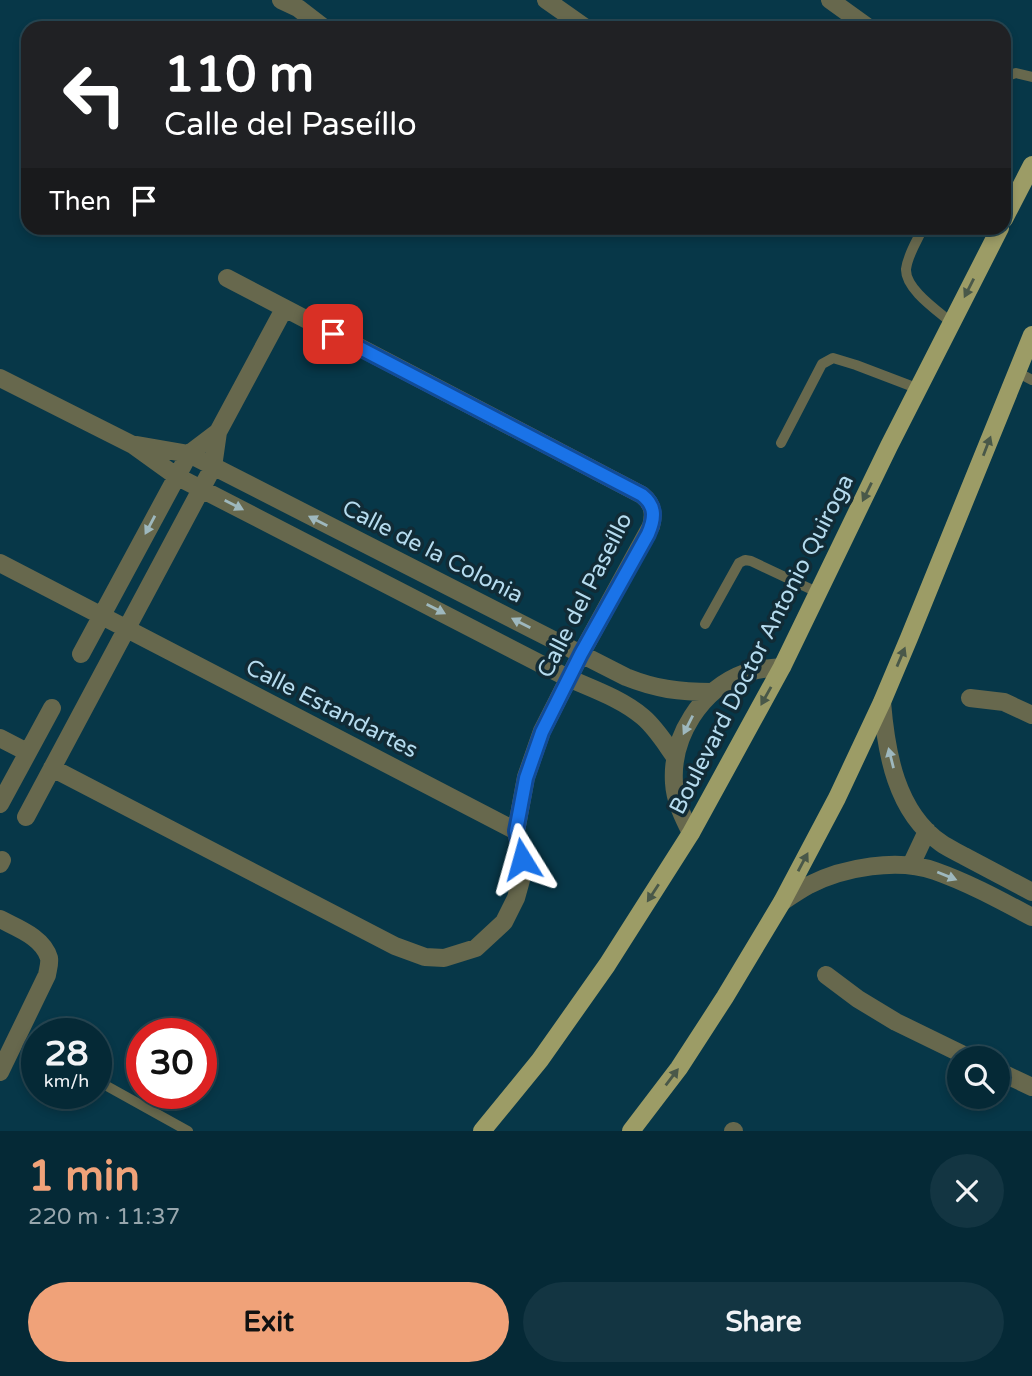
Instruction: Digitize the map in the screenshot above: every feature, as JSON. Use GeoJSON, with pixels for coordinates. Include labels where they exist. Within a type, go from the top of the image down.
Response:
{"type":"FeatureCollection","features":[{"type":"Feature","properties":{"kind":"main road"},"geometry":{"type":"LineString","coordinates":[[1011,206],[1032,165]]}},
{"type":"Feature","properties":{"kind":"main road","name":"Boulevard Doctor Antonio Quiroga"},"geometry":{"type":"LineString","coordinates":[[482,1131],[555,1039],[607,965],[691,834],[782,667],[889,446],[996,235]]}},
{"type":"Feature","properties":{"kind":"main road"},"geometry":{"type":"LineString","coordinates":[[631,1131],[686,1058],[725,997],[782,902],[837,798],[882,702],[965,504],[1024,376],[1032,335]]}},
{"type":"Feature","properties":{"kind":"street"},"geometry":{"type":"LineString","coordinates":[[546,0],[576,21]]}},
{"type":"Feature","properties":{"kind":"street"},"geometry":{"type":"LineString","coordinates":[[830,0],[856,21]]}},
{"type":"Feature","properties":{"kind":"street"},"geometry":{"type":"LineString","coordinates":[[294,3],[316,21]]}},
{"type":"Feature","properties":{"kind":"street","name":"Calle del Paseíllo"},"geometry":{"type":"LineString","coordinates":[[52,768],[395,946],[425,957],[444,958],[476,948],[504,922],[516,898],[521,880],[522,859],[516,831],[526,778],[542,732],[568,678],[651,526],[653,508],[648,500],[630,488],[227,278]]}},
{"type":"Feature","properties":{"kind":"street"},"geometry":{"type":"LineString","coordinates":[[26,817],[213,467],[218,432],[284,309]]}},
{"type":"Feature","properties":{"kind":"street","name":"Calle de la Colonia"},"geometry":{"type":"LineString","coordinates":[[0,378],[133,445],[176,476],[621,703],[642,716],[675,757]]}},
{"type":"Feature","properties":{"kind":"street"},"geometry":{"type":"LineString","coordinates":[[81,654],[188,454],[218,432]]}},
{"type":"Feature","properties":{"kind":"street","name":"Calle de la Colonia"},"geometry":{"type":"LineString","coordinates":[[133,445],[188,454],[626,677],[667,690],[712,692]]}},
{"type":"Feature","properties":{"kind":"street","name":"Calle Estandartes"},"geometry":{"type":"LineString","coordinates":[[0,563],[516,831]]}},
{"type":"Feature","properties":{"kind":"street"},"geometry":{"type":"LineString","coordinates":[[691,834],[679,809],[674,783],[675,757],[688,721],[712,692],[728,681],[763,668],[782,667]]}},
{"type":"Feature","properties":{"kind":"street"},"geometry":{"type":"LineString","coordinates":[[970,698],[1004,702],[1032,715]]}},
{"type":"Feature","properties":{"kind":"street"},"geometry":{"type":"LineString","coordinates":[[882,702],[886,740],[910,811],[940,843],[1032,892]]}},
{"type":"Feature","properties":{"kind":"street"},"geometry":{"type":"LineString","coordinates":[[0,804],[52,708]]}},
{"type":"Feature","properties":{"kind":"street"},"geometry":{"type":"LineString","coordinates":[[0,738],[27,752]]}},
{"type":"Feature","properties":{"kind":"street"},"geometry":{"type":"LineString","coordinates":[[911,865],[928,831]]}},
{"type":"Feature","properties":{"kind":"street"},"geometry":{"type":"LineString","coordinates":[[782,902],[812,884],[846,872],[881,865],[911,865],[933,870],[972,886],[1032,917]]}},
{"type":"Feature","properties":{"kind":"street"},"geometry":{"type":"LineString","coordinates":[[0,919],[32,936],[50,960],[47,975],[0,1072]]}},
{"type":"Feature","properties":{"kind":"street"},"geometry":{"type":"LineString","coordinates":[[826,975],[896,1022],[947,1047]]}},
{"type":"Feature","properties":{"kind":"street"},"geometry":{"type":"LineString","coordinates":[[1010,1076],[1032,1087]]}},
{"type":"Feature","properties":{"kind":"lane"},"geometry":{"type":"LineString","coordinates":[[1011,75],[1016,73],[1032,77]]}},
{"type":"Feature","properties":{"kind":"lane"},"geometry":{"type":"LineString","coordinates":[[919,235],[909,255],[906,272],[914,289],[952,323]]}},
{"type":"Feature","properties":{"kind":"lane"},"geometry":{"type":"LineString","coordinates":[[781,443],[822,364],[833,358],[919,388]]}},
{"type":"Feature","properties":{"kind":"lane"},"geometry":{"type":"LineString","coordinates":[[705,624],[739,563],[745,561],[751,561],[819,593]]}},
{"type":"Feature","properties":{"kind":"lane"},"geometry":{"type":"LineString","coordinates":[[112,1089],[188,1131]]}},
{"type":"Feature","properties":{"kind":"route"},"geometry":{"type":"LineString","coordinates":[[333,334],[642,495],[653,508],[648,534],[568,678],[542,732],[526,778],[516,831],[522,859]]}}]}
